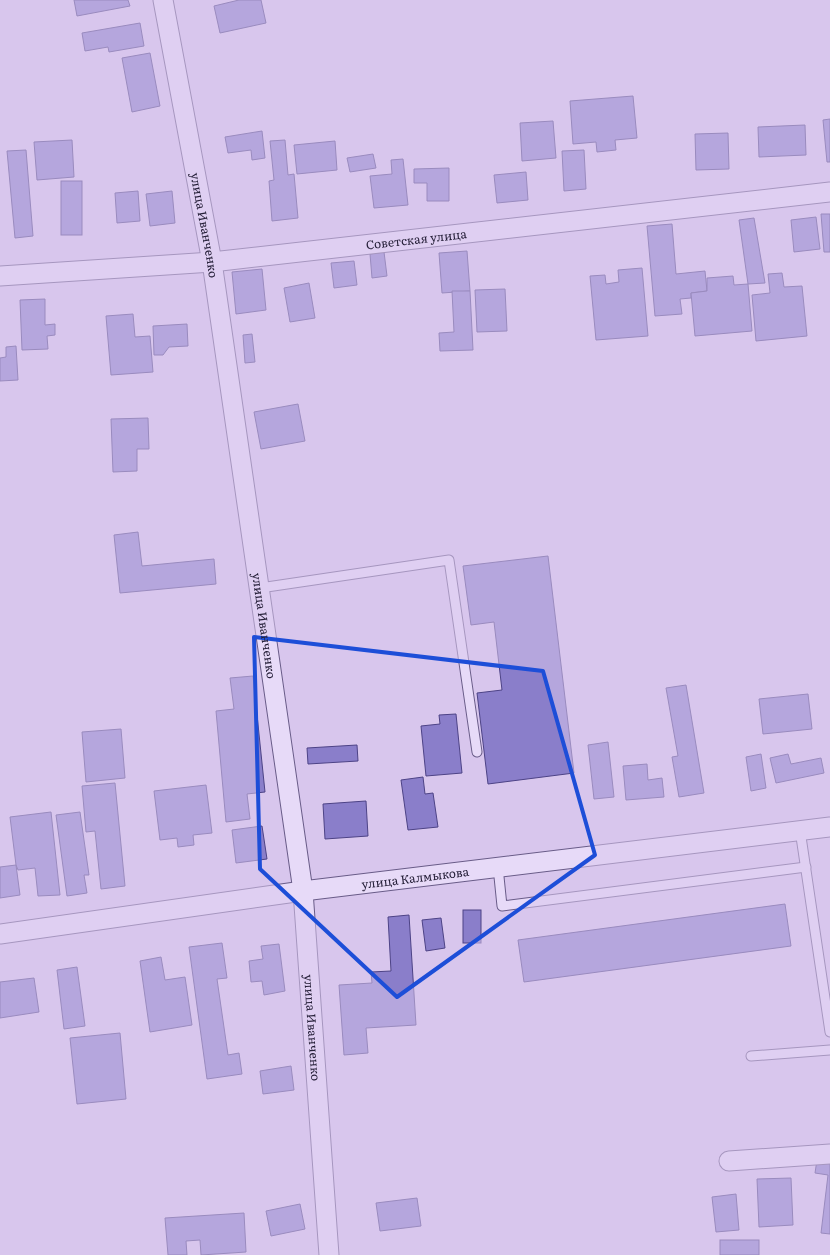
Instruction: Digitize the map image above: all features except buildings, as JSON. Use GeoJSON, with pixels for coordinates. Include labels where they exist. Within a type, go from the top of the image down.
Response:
{"type":"FeatureCollection","features":[{"type":"Feature","properties":{"kind":"street","name":"улица Иванченко"},"geometry":{"type":"LineString","coordinates":[[163,0],[212,262],[303,891],[329,1255]]}},
{"type":"Feature","properties":{"kind":"street","name":"Советская улица"},"geometry":{"type":"LineString","coordinates":[[0,276],[212,262],[830,192]]}},
{"type":"Feature","properties":{"kind":"street","name":"улица Калмыкова"},"geometry":{"type":"LineString","coordinates":[[0,934],[303,891],[800,830],[829,830]]}},
{"type":"Feature","properties":{"kind":"street"},"geometry":{"type":"LineString","coordinates":[[729,1161],[830,1154]]}},
{"type":"Feature","properties":{"kind":"lane"},"geometry":{"type":"LineString","coordinates":[[260,588],[449,560],[477,752]]}},
{"type":"Feature","properties":{"kind":"lane"},"geometry":{"type":"LineString","coordinates":[[800,830],[830,1032]]}},
{"type":"Feature","properties":{"kind":"lane"},"geometry":{"type":"LineString","coordinates":[[498,867],[502,906],[806,867]]}},
{"type":"Feature","properties":{"kind":"lane"},"geometry":{"type":"LineString","coordinates":[[751,1056],[830,1050]]}},
{"type":"Feature","properties":{"kind":"highlighted area"},"geometry":{"type":"Polygon","coordinates":[[[254,637],[543,671],[595,855],[397,997],[260,869],[254,637]]]}}]}
